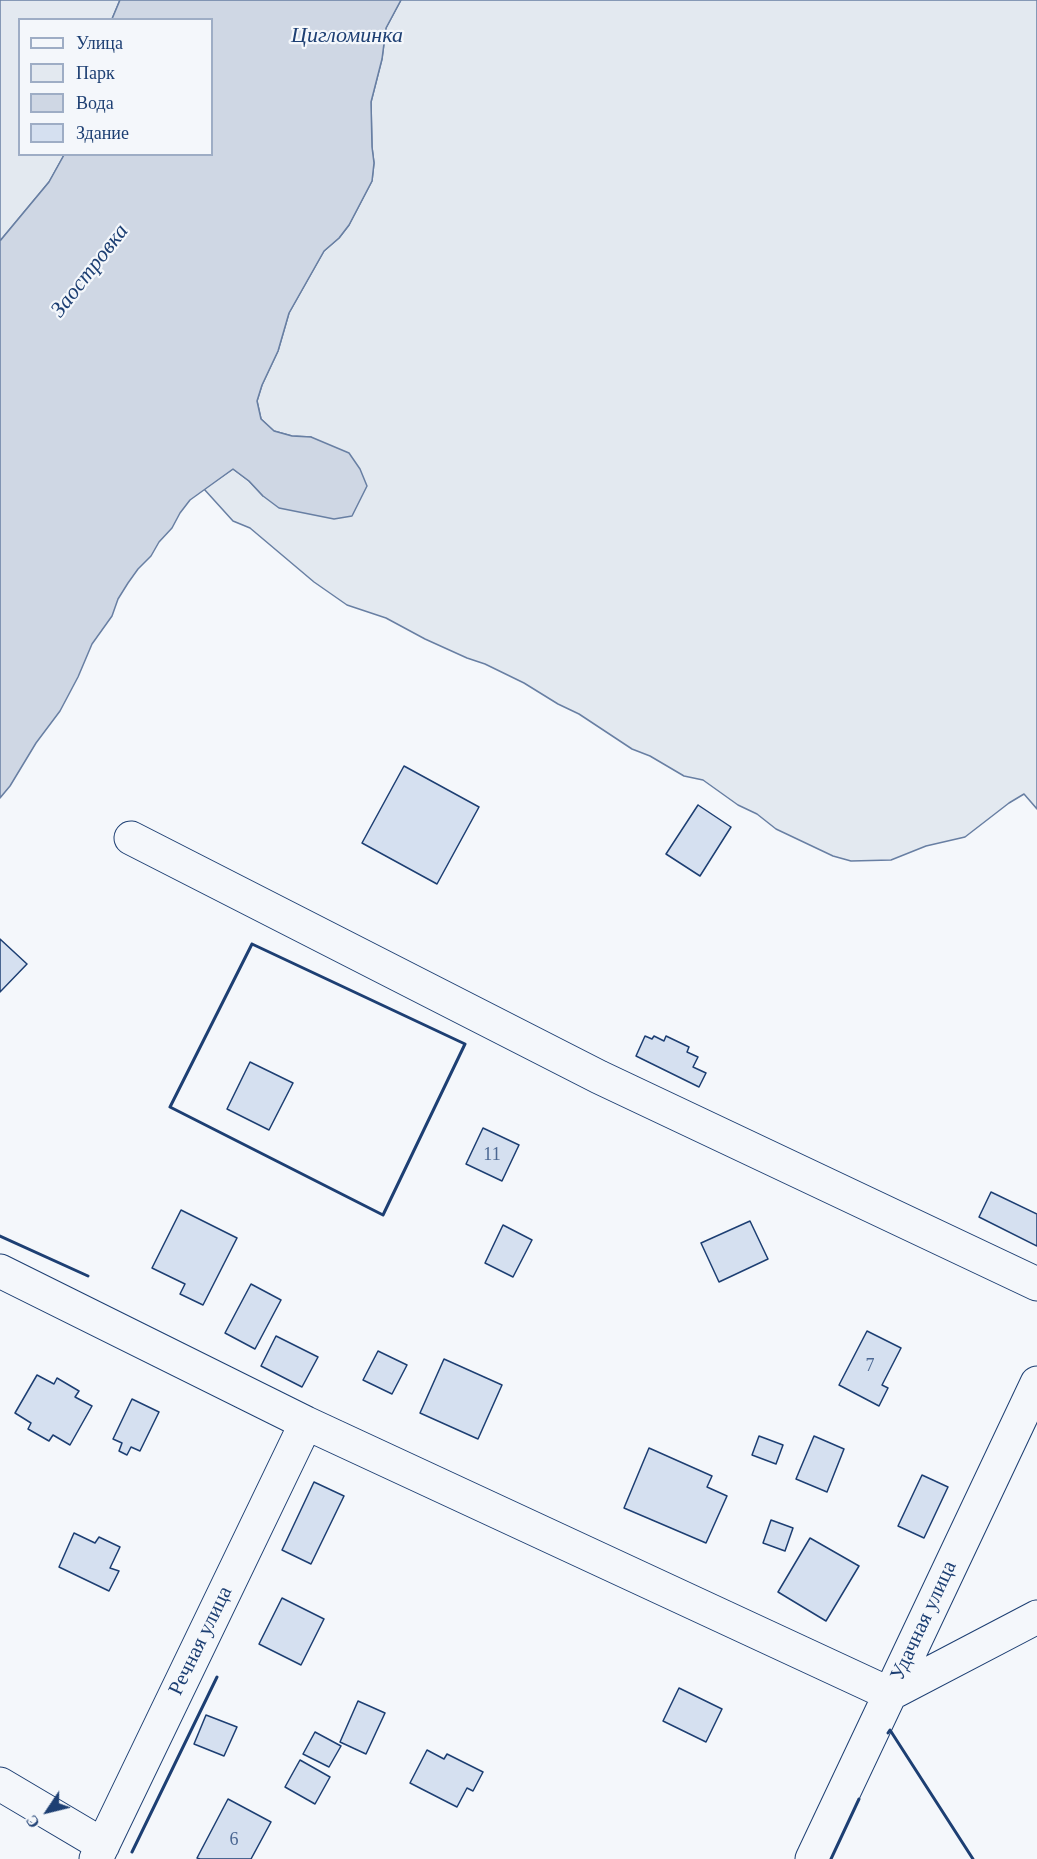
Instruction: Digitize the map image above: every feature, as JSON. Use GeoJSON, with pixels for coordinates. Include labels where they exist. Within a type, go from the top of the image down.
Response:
{"type":"FeatureCollection","features":[{"type":"Feature","properties":{"kind":"street"},"geometry":{"type":"LineString","coordinates":[[131,838],[599,1077],[1037,1284]]}},
{"type":"Feature","properties":{"kind":"street"},"geometry":{"type":"LineString","coordinates":[[0,1271],[306,1423],[890,1694],[1037,1617]]}},
{"type":"Feature","properties":{"kind":"street","name":"Удачная улица"},"geometry":{"type":"LineString","coordinates":[[812,1859],[1037,1383]]}},
{"type":"Feature","properties":{"kind":"street","name":"Речная улица"},"geometry":{"type":"LineString","coordinates":[[99,1852],[306,1423]]}},
{"type":"Feature","properties":{"kind":"street"},"geometry":{"type":"LineString","coordinates":[[0,1784],[99,1852]]}},
{"type":"Feature","properties":{"kind":"green space"},"geometry":{"type":"Polygon","coordinates":[[[0,0],[120,0],[112,18],[18,18],[18,156],[63,156],[49,182],[0,241],[0,0]]]}},
{"type":"Feature","properties":{"kind":"green space"},"geometry":{"type":"Polygon","coordinates":[[[401,0],[1037,0],[1037,809],[1024,794],[965,837],[926,846],[891,860],[851,861],[833,856],[776,829],[757,814],[738,805],[703,780],[684,776],[650,756],[632,749],[579,714],[524,683],[425,639],[386,618],[347,605],[314,582],[250,528],[233,521],[204,489],[233,469],[263,496],[311,437],[292,436],[274,431],[261,419],[257,401],[278,351],[289,313],[324,251],[339,238],[349,225],[372,181],[374,163],[371,102],[382,59],[386,28],[401,0]]]}},
{"type":"Feature","properties":{"kind":"water"},"geometry":{"type":"Polygon","coordinates":[[[120,0],[401,0],[386,28],[382,59],[371,102],[374,163],[372,181],[349,225],[339,238],[324,251],[289,313],[278,351],[257,401],[261,419],[274,431],[292,436],[311,437],[349,453],[360,469],[367,486],[352,516],[334,519],[279,508],[233,469],[190,500],[172,528],[128,583],[118,599],[112,616],[92,644],[60,711],[0,798],[0,241],[49,182],[63,156],[213,156],[213,18],[112,18],[120,0]]]}},
{"type":"Feature","properties":{"kind":"building"},"geometry":{"type":"Polygon","coordinates":[[[404,766],[479,807],[437,884],[362,843],[404,766]]]}},
{"type":"Feature","properties":{"kind":"building"},"geometry":{"type":"Polygon","coordinates":[[[698,805],[731,827],[700,876],[666,854],[698,805]]]}},
{"type":"Feature","properties":{"kind":"building"},"geometry":{"type":"Polygon","coordinates":[[[0,939],[27,964],[0,992],[0,939]]]}},
{"type":"Feature","properties":{"kind":"building"},"geometry":{"type":"Polygon","coordinates":[[[645,1036],[652,1039],[654,1036],[664,1041],[666,1036],[689,1047],[687,1052],[698,1057],[693,1067],[706,1073],[699,1087],[636,1056],[645,1036]]]}},
{"type":"Feature","properties":{"kind":"building"},"geometry":{"type":"Polygon","coordinates":[[[250,1062],[293,1083],[269,1130],[227,1109],[250,1062]]]}},
{"type":"Feature","properties":{"kind":"building"},"geometry":{"type":"Polygon","coordinates":[[[483,1128],[519,1145],[502,1181],[466,1164],[483,1128]]]}},
{"type":"Feature","properties":{"kind":"building"},"geometry":{"type":"Polygon","coordinates":[[[991,1192],[1037,1214],[1037,1246],[979,1217],[991,1192]]]}},
{"type":"Feature","properties":{"kind":"building"},"geometry":{"type":"Polygon","coordinates":[[[181,1210],[237,1238],[203,1305],[180,1294],[185,1284],[152,1268],[181,1210]]]}},
{"type":"Feature","properties":{"kind":"building"},"geometry":{"type":"Polygon","coordinates":[[[750,1221],[768,1259],[719,1282],[701,1243],[750,1221]]]}},
{"type":"Feature","properties":{"kind":"building"},"geometry":{"type":"Polygon","coordinates":[[[503,1225],[532,1240],[513,1277],[485,1263],[503,1225]]]}},
{"type":"Feature","properties":{"kind":"building"},"geometry":{"type":"Polygon","coordinates":[[[251,1284],[281,1300],[255,1349],[225,1333],[251,1284]]]}},
{"type":"Feature","properties":{"kind":"building"},"geometry":{"type":"Polygon","coordinates":[[[867,1331],[901,1348],[882,1385],[888,1388],[879,1406],[839,1385],[867,1331]]]}},
{"type":"Feature","properties":{"kind":"building"},"geometry":{"type":"Polygon","coordinates":[[[276,1336],[318,1357],[302,1387],[261,1366],[276,1336]]]}},
{"type":"Feature","properties":{"kind":"building"},"geometry":{"type":"Polygon","coordinates":[[[378,1351],[407,1365],[392,1394],[363,1380],[378,1351]]]}},
{"type":"Feature","properties":{"kind":"building"},"geometry":{"type":"Polygon","coordinates":[[[444,1359],[502,1385],[478,1439],[420,1413],[444,1359]]]}},
{"type":"Feature","properties":{"kind":"building"},"geometry":{"type":"Polygon","coordinates":[[[37,1375],[54,1384],[57,1378],[79,1391],[75,1397],[92,1406],[70,1445],[53,1435],[49,1441],[28,1429],[31,1423],[15,1413],[37,1375]]]}},
{"type":"Feature","properties":{"kind":"building"},"geometry":{"type":"Polygon","coordinates":[[[132,1399],[159,1412],[140,1451],[131,1447],[127,1455],[119,1451],[122,1443],[113,1439],[132,1399]]]}},
{"type":"Feature","properties":{"kind":"building"},"geometry":{"type":"Polygon","coordinates":[[[759,1436],[783,1445],[776,1464],[752,1455],[759,1436]]]}},
{"type":"Feature","properties":{"kind":"building"},"geometry":{"type":"Polygon","coordinates":[[[814,1436],[844,1449],[827,1492],[796,1479],[814,1436]]]}},
{"type":"Feature","properties":{"kind":"building"},"geometry":{"type":"Polygon","coordinates":[[[649,1448],[712,1476],[707,1487],[727,1496],[706,1543],[624,1508],[649,1448]]]}},
{"type":"Feature","properties":{"kind":"building"},"geometry":{"type":"Polygon","coordinates":[[[922,1475],[948,1487],[924,1538],[898,1526],[922,1475]]]}},
{"type":"Feature","properties":{"kind":"building"},"geometry":{"type":"Polygon","coordinates":[[[314,1482],[344,1496],[311,1564],[282,1550],[314,1482]]]}},
{"type":"Feature","properties":{"kind":"building"},"geometry":{"type":"Polygon","coordinates":[[[771,1520],[793,1528],[785,1551],[763,1543],[771,1520]]]}},
{"type":"Feature","properties":{"kind":"building"},"geometry":{"type":"Polygon","coordinates":[[[74,1533],[95,1543],[99,1537],[120,1547],[110,1568],[119,1571],[109,1591],[59,1567],[74,1533]]]}},
{"type":"Feature","properties":{"kind":"building"},"geometry":{"type":"Polygon","coordinates":[[[810,1538],[859,1566],[826,1621],[778,1592],[810,1538]]]}},
{"type":"Feature","properties":{"kind":"building"},"geometry":{"type":"Polygon","coordinates":[[[282,1598],[324,1619],[301,1665],[259,1644],[282,1598]]]}},
{"type":"Feature","properties":{"kind":"building"},"geometry":{"type":"Polygon","coordinates":[[[679,1688],[722,1709],[706,1742],[663,1721],[679,1688]]]}},
{"type":"Feature","properties":{"kind":"building"},"geometry":{"type":"Polygon","coordinates":[[[358,1701],[385,1713],[366,1754],[340,1742],[358,1701]]]}},
{"type":"Feature","properties":{"kind":"building"},"geometry":{"type":"Polygon","coordinates":[[[206,1715],[237,1727],[224,1756],[194,1744],[206,1715]]]}},
{"type":"Feature","properties":{"kind":"building"},"geometry":{"type":"Polygon","coordinates":[[[315,1732],[341,1746],[329,1767],[303,1754],[315,1732]]]}},
{"type":"Feature","properties":{"kind":"building"},"geometry":{"type":"Polygon","coordinates":[[[427,1750],[444,1759],[447,1754],[483,1772],[473,1791],[467,1788],[457,1807],[410,1783],[427,1750]]]}},
{"type":"Feature","properties":{"kind":"building"},"geometry":{"type":"Polygon","coordinates":[[[300,1760],[330,1777],[315,1804],[285,1787],[300,1760]]]}},
{"type":"Feature","properties":{"kind":"building"},"geometry":{"type":"Polygon","coordinates":[[[228,1799],[271,1822],[251,1859],[197,1858],[228,1799]]]}},
{"type":"Feature","properties":{"kind":"wall"},"geometry":{"type":"LineString","coordinates":[[252,944],[465,1044],[383,1215],[170,1107],[252,944]]}},
{"type":"Feature","properties":{"kind":"wall"},"geometry":{"type":"LineString","coordinates":[[0,1236],[88,1276]]}},
{"type":"Feature","properties":{"kind":"wall"},"geometry":{"type":"LineString","coordinates":[[132,1852],[217,1677]]}},
{"type":"Feature","properties":{"kind":"wall"},"geometry":{"type":"LineString","coordinates":[[888,1733],[890,1730],[973,1859]]}},
{"type":"Feature","properties":{"kind":"wall"},"geometry":{"type":"LineString","coordinates":[[831,1859],[859,1799]]}},
{"type":"Feature","properties":{"kind":"water label","name":"Цигломинка"},"geometry":{"type":"Point","coordinates":[347,36]}},
{"type":"Feature","properties":{"kind":"water label","name":"Заостровка"},"geometry":{"type":"Point","coordinates":[90,271]}}]}
